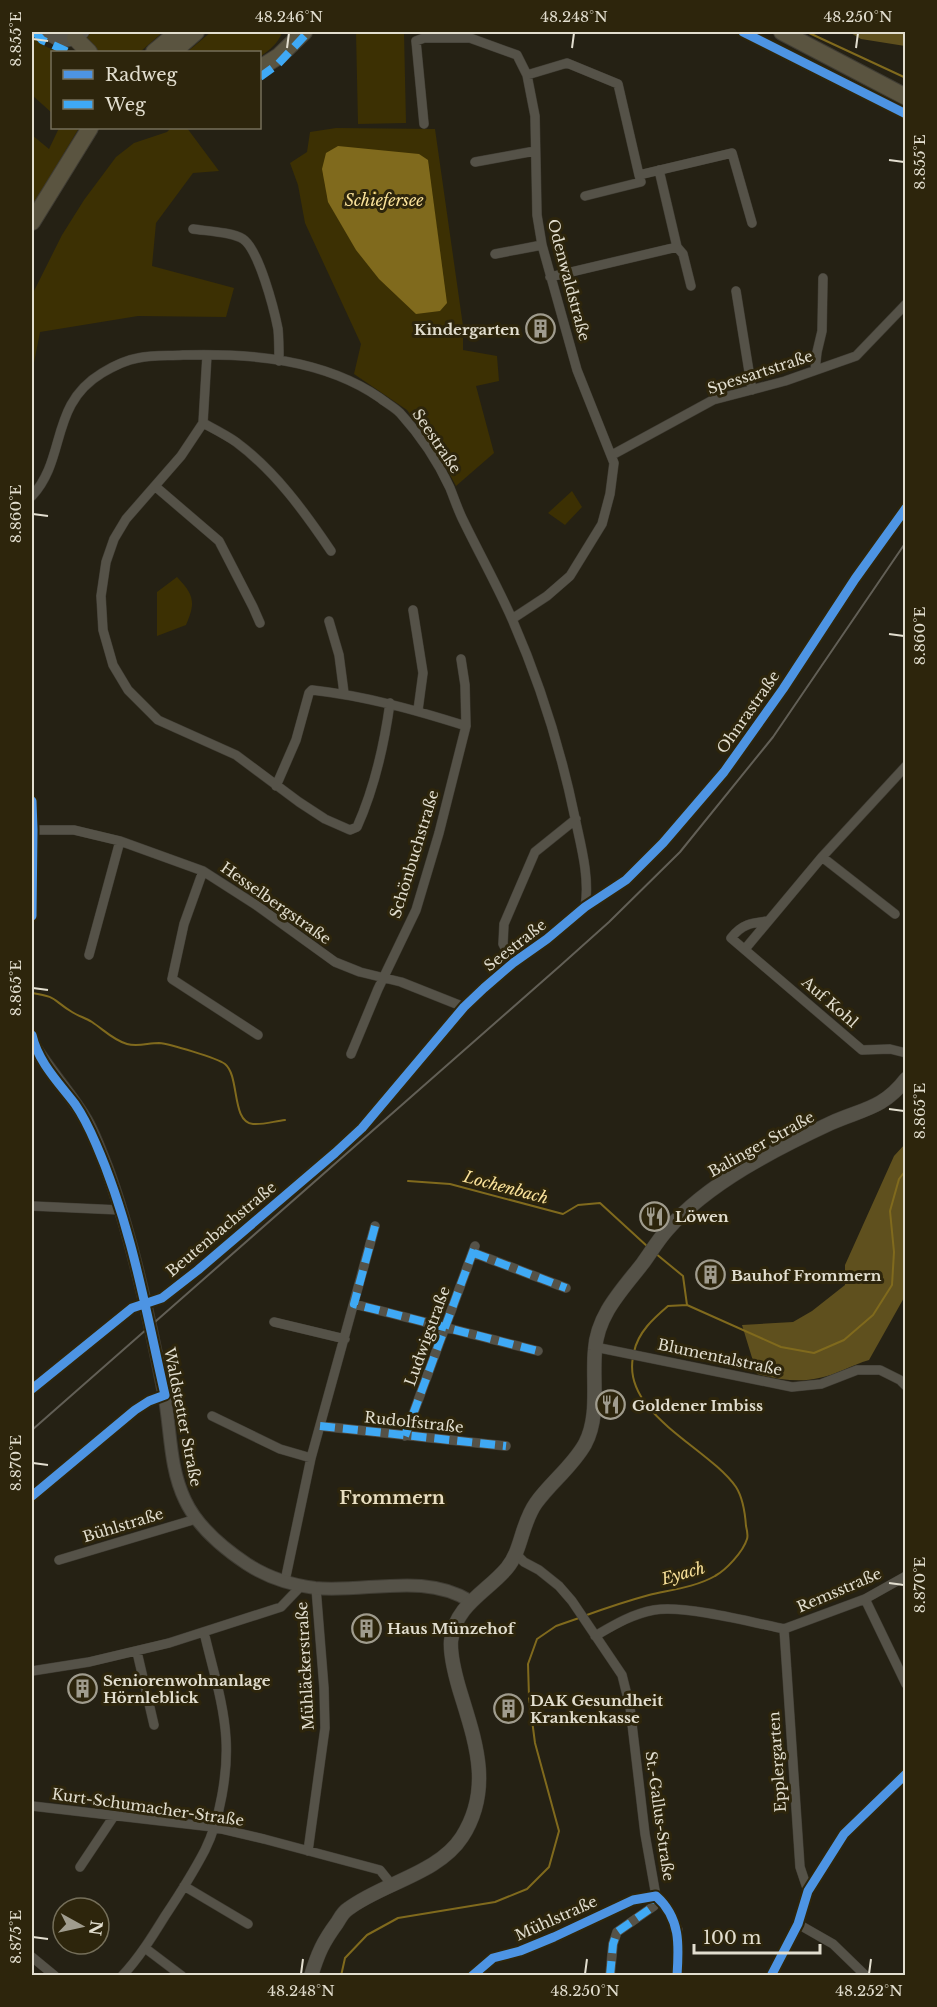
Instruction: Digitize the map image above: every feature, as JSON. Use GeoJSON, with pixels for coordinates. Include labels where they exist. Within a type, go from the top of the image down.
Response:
{"type":"FeatureCollection","features":[{"type":"Feature","properties":{"kind":"highway"},"geometry":{"type":"LineString","coordinates":[[155,51],[178,32]]}},
{"type":"Feature","properties":{"kind":"highway"},"geometry":{"type":"LineString","coordinates":[[174,51],[196,32]]}},
{"type":"Feature","properties":{"kind":"highway"},"geometry":{"type":"LineString","coordinates":[[279,56],[288,32]]}},
{"type":"Feature","properties":{"kind":"highway"},"geometry":{"type":"LineString","coordinates":[[261,67],[279,56],[304,32]]}},
{"type":"Feature","properties":{"kind":"highway"},"geometry":{"type":"LineString","coordinates":[[782,32],[906,97]]}},
{"type":"Feature","properties":{"kind":"highway"},"geometry":{"type":"LineString","coordinates":[[79,35],[88,51]]}},
{"type":"Feature","properties":{"kind":"highway"},"geometry":{"type":"LineString","coordinates":[[32,222],[52,186],[89,129]]}},
{"type":"Feature","properties":{"kind":"highway"},"geometry":{"type":"LineString","coordinates":[[52,186],[103,129]]}},
{"type":"Feature","properties":{"kind":"main road"},"geometry":{"type":"LineString","coordinates":[[48,32],[62,40],[79,35]]}},
{"type":"Feature","properties":{"kind":"main road","name":"Balinger Straße"},"geometry":{"type":"LineString","coordinates":[[311,1976],[321,1945],[346,1910],[443,1858],[462,1837],[476,1804],[480,1782],[478,1753],[455,1673],[451,1642],[457,1621],[470,1601],[509,1566],[516,1554],[524,1524],[537,1503],[573,1464],[587,1441],[594,1410],[601,1322],[612,1301],[679,1217],[712,1190],[753,1164],[833,1122],[869,1110],[895,1093],[906,1079]]}},
{"type":"Feature","properties":{"kind":"street","name":"Odenwaldstraße"},"geometry":{"type":"LineString","coordinates":[[424,124],[416,41],[424,38],[470,38],[518,55],[527,75],[535,116],[537,215],[542,245],[577,370],[614,464],[610,494],[602,524],[570,576],[547,596],[512,619]]}},
{"type":"Feature","properties":{"kind":"street"},"geometry":{"type":"LineString","coordinates":[[527,75],[567,63],[618,84],[641,182],[585,196]]}},
{"type":"Feature","properties":{"kind":"street"},"geometry":{"type":"LineString","coordinates":[[475,162],[535,151]]}},
{"type":"Feature","properties":{"kind":"street"},"geometry":{"type":"LineString","coordinates":[[639,175],[732,153],[752,223]]}},
{"type":"Feature","properties":{"kind":"street"},"geometry":{"type":"LineString","coordinates":[[659,170],[677,247],[683,254],[692,286]]}},
{"type":"Feature","properties":{"kind":"street"},"geometry":{"type":"LineString","coordinates":[[193,229],[245,240],[262,270],[278,330],[279,361]]}},
{"type":"Feature","properties":{"kind":"street"},"geometry":{"type":"LineString","coordinates":[[495,254],[542,245]]}},
{"type":"Feature","properties":{"kind":"street"},"geometry":{"type":"LineString","coordinates":[[550,278],[677,247]]}},
{"type":"Feature","properties":{"kind":"street"},"geometry":{"type":"LineString","coordinates":[[815,370],[822,331],[823,278]]}},
{"type":"Feature","properties":{"kind":"street"},"geometry":{"type":"LineString","coordinates":[[736,291],[752,390]]}},
{"type":"Feature","properties":{"kind":"street","name":"Spessartstraße"},"geometry":{"type":"LineString","coordinates":[[612,455],[713,400],[785,381],[856,356],[906,304]]}},
{"type":"Feature","properties":{"kind":"street"},"geometry":{"type":"LineString","coordinates":[[207,355],[203,423],[181,456],[126,519],[114,539],[106,562],[101,596],[103,630],[113,665],[128,690],[158,720],[236,755],[276,786],[325,819],[350,830],[357,827],[376,776],[385,740],[390,703]]}},
{"type":"Feature","properties":{"kind":"street","name":"Seestraße"},"geometry":{"type":"LineString","coordinates":[[32,496],[42,485],[54,457],[63,421],[70,405],[84,387],[114,366],[138,358],[243,356],[304,365],[354,382],[399,412],[429,452],[449,486],[512,619],[547,712],[567,776],[582,846],[587,893],[585,907],[547,939],[513,963],[464,1007]]}},
{"type":"Feature","properties":{"kind":"street"},"geometry":{"type":"LineString","coordinates":[[203,423],[235,442],[269,471],[300,506],[331,551]]}},
{"type":"Feature","properties":{"kind":"street"},"geometry":{"type":"LineString","coordinates":[[156,487],[219,541],[260,623]]}},
{"type":"Feature","properties":{"kind":"street","name":"Ohnrastraße"},"geometry":{"type":"LineString","coordinates":[[585,907],[626,880],[663,843],[724,772],[906,508]]}},
{"type":"Feature","properties":{"kind":"street"},"geometry":{"type":"LineString","coordinates":[[413,610],[420,642],[423,673],[418,710]]}},
{"type":"Feature","properties":{"kind":"street"},"geometry":{"type":"LineString","coordinates":[[329,621],[339,655],[344,693]]}},
{"type":"Feature","properties":{"kind":"street","name":"Schönbuchstraße"},"geometry":{"type":"LineString","coordinates":[[351,1054],[378,989],[416,910],[439,833],[466,726],[461,659]]}},
{"type":"Feature","properties":{"kind":"street"},"geometry":{"type":"LineString","coordinates":[[276,786],[296,740],[309,693],[312,690],[344,693],[390,703],[466,726]]}},
{"type":"Feature","properties":{"kind":"street"},"geometry":{"type":"LineString","coordinates":[[768,921],[747,923],[739,928],[731,938],[745,949],[822,857],[906,766]]}},
{"type":"Feature","properties":{"kind":"street"},"geometry":{"type":"LineString","coordinates":[[32,801],[32,916]]}},
{"type":"Feature","properties":{"kind":"street"},"geometry":{"type":"LineString","coordinates":[[513,963],[503,944],[504,924],[530,862],[535,852],[576,819]]}},
{"type":"Feature","properties":{"kind":"street","name":"Hesselbergstraße"},"geometry":{"type":"LineString","coordinates":[[33,830],[74,830],[120,840],[203,871],[256,905],[335,962],[401,982],[464,1007]]}},
{"type":"Feature","properties":{"kind":"street"},"geometry":{"type":"LineString","coordinates":[[89,955],[120,840]]}},
{"type":"Feature","properties":{"kind":"street"},"geometry":{"type":"LineString","coordinates":[[822,857],[895,914]]}},
{"type":"Feature","properties":{"kind":"street"},"geometry":{"type":"LineString","coordinates":[[203,871],[184,924],[172,979],[258,1035]]}},
{"type":"Feature","properties":{"kind":"street","name":"Auf Kohl"},"geometry":{"type":"LineString","coordinates":[[745,949],[862,1050],[890,1049],[906,1053]]}},
{"type":"Feature","properties":{"kind":"street"},"geometry":{"type":"LineString","coordinates":[[362,1128],[464,1007]]}},
{"type":"Feature","properties":{"kind":"street","name":"Waldstetter Straße"},"geometry":{"type":"LineString","coordinates":[[32,1043],[87,1121],[105,1165],[120,1210],[144,1304],[165,1395],[177,1477],[184,1500],[196,1519],[221,1544],[248,1564],[285,1581],[315,1588],[395,1585],[434,1587],[455,1592],[470,1601]]}},
{"type":"Feature","properties":{"kind":"street","name":"Beutenbachstraße"},"geometry":{"type":"LineString","coordinates":[[32,1389],[132,1308],[162,1298],[198,1270],[313,1170]]}},
{"type":"Feature","properties":{"kind":"street"},"geometry":{"type":"LineString","coordinates":[[32,1206],[120,1210]]}},
{"type":"Feature","properties":{"kind":"street"},"geometry":{"type":"LineString","coordinates":[[285,1581],[311,1458],[375,1226]]}},
{"type":"Feature","properties":{"kind":"street","name":"Ludwigstraße"},"geometry":{"type":"LineString","coordinates":[[405,1436],[475,1249],[566,1288]]}},
{"type":"Feature","properties":{"kind":"street"},"geometry":{"type":"LineString","coordinates":[[354,1304],[538,1351]]}},
{"type":"Feature","properties":{"kind":"street"},"geometry":{"type":"LineString","coordinates":[[274,1322],[345,1339]]}},
{"type":"Feature","properties":{"kind":"street","name":"Blumentalstraße"},"geometry":{"type":"LineString","coordinates":[[599,1348],[792,1387],[821,1384],[857,1370],[880,1370],[900,1380],[906,1386]]}},
{"type":"Feature","properties":{"kind":"street"},"geometry":{"type":"LineString","coordinates":[[32,1496],[135,1410],[165,1395]]}},
{"type":"Feature","properties":{"kind":"street"},"geometry":{"type":"LineString","coordinates":[[212,1416],[280,1449],[311,1458]]}},
{"type":"Feature","properties":{"kind":"street","name":"Rudolfstraße"},"geometry":{"type":"LineString","coordinates":[[320,1426],[506,1446]]}},
{"type":"Feature","properties":{"kind":"street","name":"Bühlstraße"},"geometry":{"type":"LineString","coordinates":[[59,1560],[196,1519]]}},
{"type":"Feature","properties":{"kind":"street","name":"St.-Gallus-Straße"},"geometry":{"type":"LineString","coordinates":[[516,1554],[559,1586],[622,1675],[628,1696],[645,1834],[657,1896],[665,1904],[678,1930],[676,1976]]}},
{"type":"Feature","properties":{"kind":"street","name":"Remsstraße"},"geometry":{"type":"LineString","coordinates":[[784,1629],[865,1599],[906,1576]]}},
{"type":"Feature","properties":{"kind":"street"},"geometry":{"type":"LineString","coordinates":[[32,1671],[137,1652],[204,1632],[282,1607],[302,1585]]}},
{"type":"Feature","properties":{"kind":"street","name":"Mühläckerstraße"},"geometry":{"type":"LineString","coordinates":[[308,1851],[325,1728],[322,1651],[315,1588]]}},
{"type":"Feature","properties":{"kind":"street"},"geometry":{"type":"LineString","coordinates":[[865,1599],[906,1684]]}},
{"type":"Feature","properties":{"kind":"street"},"geometry":{"type":"LineString","coordinates":[[593,1633],[620,1620],[655,1610],[713,1615],[784,1629]]}},
{"type":"Feature","properties":{"kind":"street","name":"Epplergarten"},"geometry":{"type":"LineString","coordinates":[[784,1629],[800,1867],[808,1891]]}},
{"type":"Feature","properties":{"kind":"street"},"geometry":{"type":"LineString","coordinates":[[122,1976],[145,1948],[206,1848],[221,1796],[227,1760],[224,1714],[204,1632]]}},
{"type":"Feature","properties":{"kind":"street"},"geometry":{"type":"LineString","coordinates":[[137,1652],[154,1725]]}},
{"type":"Feature","properties":{"kind":"street"},"geometry":{"type":"LineString","coordinates":[[771,1976],[798,1924],[808,1891],[844,1834],[906,1774]]}},
{"type":"Feature","properties":{"kind":"street","name":"Kurt-Schumacher-Straße"},"geometry":{"type":"LineString","coordinates":[[32,1806],[213,1827],[380,1870],[392,1885]]}},
{"type":"Feature","properties":{"kind":"street"},"geometry":{"type":"LineString","coordinates":[[80,1867],[114,1816]]}},
{"type":"Feature","properties":{"kind":"street"},"geometry":{"type":"LineString","coordinates":[[184,1886],[248,1924]]}},
{"type":"Feature","properties":{"kind":"street"},"geometry":{"type":"LineString","coordinates":[[610,1976],[613,1944],[617,1932],[654,1906],[657,1896]]}},
{"type":"Feature","properties":{"kind":"street","name":"Mühlstraße"},"geometry":{"type":"LineString","coordinates":[[472,1976],[493,1958],[520,1951],[554,1937],[625,1903],[657,1896]]}},
{"type":"Feature","properties":{"kind":"street"},"geometry":{"type":"LineString","coordinates":[[798,1924],[833,1944],[866,1976]]}},
{"type":"Feature","properties":{"kind":"street"},"geometry":{"type":"LineString","coordinates":[[145,1948],[182,1976]]}},
{"type":"Feature","properties":{"kind":"street"},"geometry":{"type":"LineString","coordinates":[[32,1957],[50,1974]]}},
{"type":"Feature","properties":{"kind":"shaded area"},"geometry":{"type":"Polygon","coordinates":[[[85,32],[163,32],[141,51],[93,51],[86,42],[85,32]]]}},
{"type":"Feature","properties":{"kind":"shaded area"},"geometry":{"type":"Polygon","coordinates":[[[211,32],[282,32],[276,43],[261,56],[261,51],[188,51],[211,32]]]}},
{"type":"Feature","properties":{"kind":"shaded area"},"geometry":{"type":"Polygon","coordinates":[[[356,32],[404,32],[406,123],[358,124],[356,32]]]}},
{"type":"Feature","properties":{"kind":"shaded area"},"geometry":{"type":"Polygon","coordinates":[[[849,32],[905,32],[905,46],[861,39],[849,32]]]}},
{"type":"Feature","properties":{"kind":"shaded area"},"geometry":{"type":"Polygon","coordinates":[[[32,33],[41,44],[59,51],[51,51],[51,112],[32,95],[32,33]]]}},
{"type":"Feature","properties":{"kind":"shaded area"},"geometry":{"type":"Polygon","coordinates":[[[336,128],[435,129],[463,326],[463,350],[497,356],[499,381],[476,386],[494,453],[456,486],[437,451],[407,410],[354,374],[361,344],[305,223],[298,185],[290,163],[307,152],[310,132],[336,128]]]}},
{"type":"Feature","properties":{"kind":"shaded area"},"geometry":{"type":"Polygon","coordinates":[[[59,129],[78,129],[32,207],[32,135],[49,149],[59,129]]]}},
{"type":"Feature","properties":{"kind":"shaded area"},"geometry":{"type":"Polygon","coordinates":[[[170,129],[188,129],[219,171],[193,173],[156,223],[152,266],[234,288],[226,317],[138,316],[40,332],[32,373],[32,295],[62,235],[84,200],[116,157],[134,143],[170,129]]]}},
{"type":"Feature","properties":{"kind":"shaded area"},"geometry":{"type":"Polygon","coordinates":[[[572,491],[582,507],[565,525],[548,513],[572,491]]]}},
{"type":"Feature","properties":{"kind":"shaded area"},"geometry":{"type":"Polygon","coordinates":[[[177,577],[192,599],[189,617],[186,625],[157,636],[157,592],[177,577]]]}},
{"type":"Feature","properties":{"kind":"shaded area"},"geometry":{"type":"Polygon","coordinates":[[[905,1144],[905,1296],[869,1360],[832,1375],[803,1380],[788,1380],[757,1374],[742,1325],[793,1322],[812,1311],[845,1285],[845,1265],[894,1156],[905,1144]]]}},
{"type":"Feature","properties":{"kind":"water","name":"Schiefersee"},"geometry":{"type":"Polygon","coordinates":[[[338,146],[419,154],[428,160],[447,303],[440,311],[416,314],[379,279],[356,250],[328,202],[322,169],[326,153],[338,146]]]}},
{"type":"Feature","properties":{"kind":"waterway"},"geometry":{"type":"LineString","coordinates":[[807,32],[906,78]]}},
{"type":"Feature","properties":{"kind":"waterway","name":"Lochenbach"},"geometry":{"type":"LineString","coordinates":[[32,993],[54,999],[127,1044],[165,1044],[220,1061],[230,1070],[238,1107],[246,1121],[257,1124],[285,1120]]}},
{"type":"Feature","properties":{"kind":"waterway","name":"Eyach"},"geometry":{"type":"LineString","coordinates":[[634,1352],[643,1332],[668,1306],[687,1305],[781,1347],[814,1353],[844,1340],[873,1315],[892,1285],[894,1252],[890,1211],[899,1179],[906,1170]]}},
{"type":"Feature","properties":{"kind":"waterway","name":"Lochenbach"},"geometry":{"type":"LineString","coordinates":[[408,1181],[450,1184],[563,1214],[578,1205],[600,1203],[648,1247]]}},
{"type":"Feature","properties":{"kind":"waterway","name":"Lochenbach"},"geometry":{"type":"LineString","coordinates":[[655,1253],[683,1276],[687,1305]]}},
{"type":"Feature","properties":{"kind":"waterway","name":"Eyach"},"geometry":{"type":"LineString","coordinates":[[584,1616],[641,1597],[708,1580],[734,1560],[747,1538],[743,1505],[736,1487],[723,1472],[653,1413],[641,1396],[633,1377],[633,1357]]}},
{"type":"Feature","properties":{"kind":"waterway","name":"Eyach"},"geometry":{"type":"LineString","coordinates":[[341,1976],[345,1958],[367,1935],[398,1918],[495,1902],[527,1889],[549,1867],[559,1831],[535,1743],[529,1697],[528,1664],[537,1639],[556,1626],[579,1618]]}},
{"type":"Feature","properties":{"kind":"railway"},"geometry":{"type":"LineString","coordinates":[[32,1430],[561,965],[609,922],[680,852],[773,737],[906,542]]}},
{"type":"Feature","properties":{"kind":"marked path"},"geometry":{"type":"LineString","coordinates":[[35,32],[42,40],[66,51]]}},
{"type":"Feature","properties":{"kind":"marked path"},"geometry":{"type":"LineString","coordinates":[[261,76],[278,64],[308,32]]}},
{"type":"Feature","properties":{"kind":"marked path"},"geometry":{"type":"LineString","coordinates":[[375,1226],[354,1304],[538,1351]]}},
{"type":"Feature","properties":{"kind":"marked path"},"geometry":{"type":"LineString","coordinates":[[405,1436],[475,1246]]}},
{"type":"Feature","properties":{"kind":"marked path"},"geometry":{"type":"LineString","coordinates":[[474,1253],[566,1288]]}},
{"type":"Feature","properties":{"kind":"marked path"},"geometry":{"type":"LineString","coordinates":[[320,1426],[506,1446]]}},
{"type":"Feature","properties":{"kind":"marked path"},"geometry":{"type":"LineString","coordinates":[[610,1976],[613,1944],[617,1932],[654,1906],[656,1896]]}},
{"type":"Feature","properties":{"kind":"cycle path"},"geometry":{"type":"LineString","coordinates":[[743,32],[906,114]]}},
{"type":"Feature","properties":{"kind":"cycle path"},"geometry":{"type":"LineString","coordinates":[[32,1389],[132,1308],[162,1298],[198,1270],[335,1153],[362,1128],[464,1007],[484,988],[585,907],[626,880],[663,843],[724,772],[906,508]]}},
{"type":"Feature","properties":{"kind":"cycle path"},"geometry":{"type":"LineString","coordinates":[[32,801],[32,916]]}},
{"type":"Feature","properties":{"kind":"cycle path"},"geometry":{"type":"LineString","coordinates":[[32,1035],[44,1063],[84,1119],[108,1174],[128,1236],[165,1395],[135,1410],[32,1496]]}},
{"type":"Feature","properties":{"kind":"cycle path"},"geometry":{"type":"LineString","coordinates":[[771,1976],[798,1924],[808,1891],[844,1834],[906,1774]]}},
{"type":"Feature","properties":{"kind":"cycle path"},"geometry":{"type":"LineString","coordinates":[[472,1976],[493,1958],[520,1951],[554,1937],[633,1900],[656,1896],[670,1914],[677,1933],[677,1976]]}},
{"type":"Feature","properties":{"kind":"place","name":"Kindergarten"},"geometry":{"type":"Point","coordinates":[541,329]}},
{"type":"Feature","properties":{"kind":"place","name":"Löwen"},"geometry":{"type":"Point","coordinates":[654,1216]}},
{"type":"Feature","properties":{"kind":"place","name":"Bauhof Frommern"},"geometry":{"type":"Point","coordinates":[710,1275]}},
{"type":"Feature","properties":{"kind":"place","name":"Goldener Imbiss"},"geometry":{"type":"Point","coordinates":[611,1405]}},
{"type":"Feature","properties":{"kind":"place","name":"Haus Münzehof"},"geometry":{"type":"Point","coordinates":[366,1628]}},
{"type":"Feature","properties":{"kind":"place","name":"Seniorenwohnanlage Hörnleblick"},"geometry":{"type":"Point","coordinates":[82,1689]}},
{"type":"Feature","properties":{"kind":"place","name":"DAK Gesundheit Krankenkasse"},"geometry":{"type":"Point","coordinates":[509,1709]}},
{"type":"Feature","properties":{"kind":"district","name":"Frommern"},"geometry":{"type":"Point","coordinates":[392,1498]}}]}
